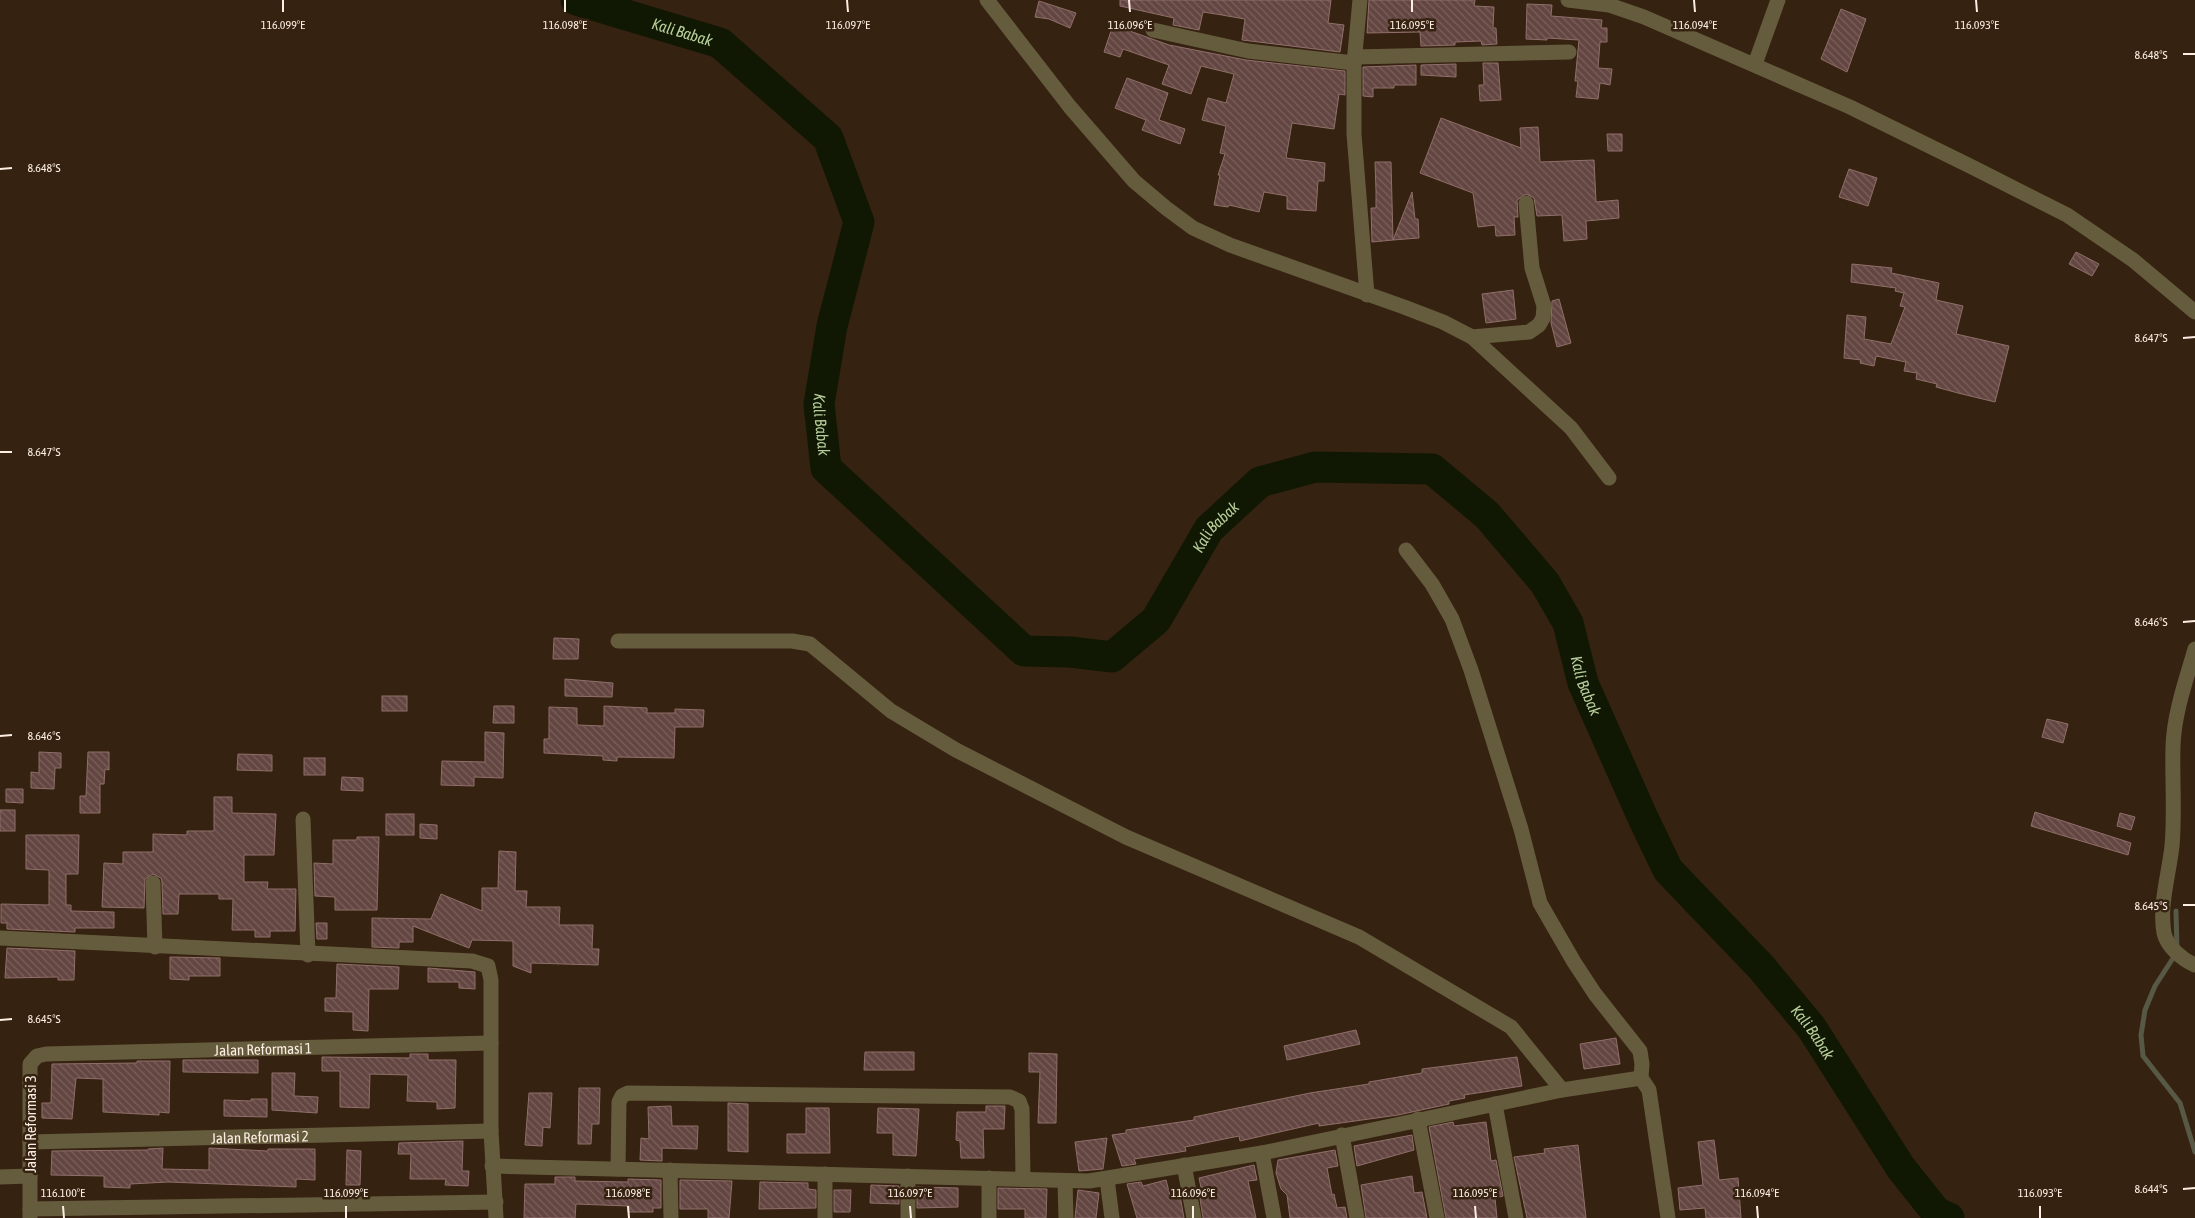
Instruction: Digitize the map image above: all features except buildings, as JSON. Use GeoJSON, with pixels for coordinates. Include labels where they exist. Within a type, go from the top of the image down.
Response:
{"type":"FeatureCollection","features":[{"type":"Feature","properties":{"kind":"street"},"geometry":{"type":"LineString","coordinates":[[987,0],[1070,107],[1134,181],[1166,208],[1193,228],[1230,245],[1443,322],[1472,337],[1571,428],[1609,478]]}},
{"type":"Feature","properties":{"kind":"street"},"geometry":{"type":"LineString","coordinates":[[1360,0],[1354,60],[1356,180],[1367,295]]}},
{"type":"Feature","properties":{"kind":"street"},"geometry":{"type":"LineString","coordinates":[[1568,0],[1609,3],[1755,64],[1850,108],[2067,215],[2133,260],[2195,312]]}},
{"type":"Feature","properties":{"kind":"street"},"geometry":{"type":"LineString","coordinates":[[1755,64],[1778,0]]}},
{"type":"Feature","properties":{"kind":"street"},"geometry":{"type":"LineString","coordinates":[[1153,30],[1248,51],[1354,60],[1570,52]]}},
{"type":"Feature","properties":{"kind":"street"},"geometry":{"type":"LineString","coordinates":[[1472,337],[1528,332],[1539,325],[1543,318],[1544,306],[1532,268],[1526,203]]}},
{"type":"Feature","properties":{"kind":"street"},"geometry":{"type":"LineString","coordinates":[[1406,550],[1432,584],[1452,619],[1471,670],[1521,829],[1540,903],[1595,994],[1640,1051],[1642,1064],[1641,1078],[1649,1090],[1668,1218]]}},
{"type":"Feature","properties":{"kind":"street"},"geometry":{"type":"LineString","coordinates":[[618,641],[792,641],[810,644],[892,711],[956,750],[1126,837],[1359,937],[1510,1027],[1562,1090]]}},
{"type":"Feature","properties":{"kind":"street"},"geometry":{"type":"LineString","coordinates":[[2195,649],[2179,708],[2173,745],[2175,797],[2172,846],[2163,916],[2164,935],[2173,949],[2185,961],[2195,965]]}},
{"type":"Feature","properties":{"kind":"street"},"geometry":{"type":"LineString","coordinates":[[303,819],[308,954]]}},
{"type":"Feature","properties":{"kind":"street"},"geometry":{"type":"LineString","coordinates":[[154,883],[155,947]]}},
{"type":"Feature","properties":{"kind":"street"},"geometry":{"type":"LineString","coordinates":[[0,938],[472,961],[488,966],[491,980],[491,1131],[496,1218]]}},
{"type":"Feature","properties":{"kind":"street","name":"Jalan Reformasi 1"},"geometry":{"type":"LineString","coordinates":[[37,1056],[46,1054],[491,1042]]}},
{"type":"Feature","properties":{"kind":"street","name":"Jalan Reformasi 3"},"geometry":{"type":"LineString","coordinates":[[37,1056],[30,1064],[30,1213],[496,1202]]}},
{"type":"Feature","properties":{"kind":"street"},"geometry":{"type":"LineString","coordinates":[[492,1166],[1065,1181],[1107,1179],[1262,1153],[1562,1090],[1641,1078]]}},
{"type":"Feature","properties":{"kind":"street"},"geometry":{"type":"LineString","coordinates":[[618,1169],[620,1102],[622,1096],[628,1094],[1010,1097],[1020,1101],[1022,1109],[1023,1180]]}},
{"type":"Feature","properties":{"kind":"street"},"geometry":{"type":"LineString","coordinates":[[1495,1104],[1516,1218]]}},
{"type":"Feature","properties":{"kind":"street"},"geometry":{"type":"LineString","coordinates":[[1418,1119],[1436,1218]]}},
{"type":"Feature","properties":{"kind":"street","name":"Jalan Reformasi 2"},"geometry":{"type":"LineString","coordinates":[[30,1142],[491,1131]]}},
{"type":"Feature","properties":{"kind":"street"},"geometry":{"type":"LineString","coordinates":[[1342,1135],[1357,1218]]}},
{"type":"Feature","properties":{"kind":"street"},"geometry":{"type":"LineString","coordinates":[[1262,1153],[1274,1218]]}},
{"type":"Feature","properties":{"kind":"street"},"geometry":{"type":"LineString","coordinates":[[1184,1165],[1194,1218]]}},
{"type":"Feature","properties":{"kind":"street"},"geometry":{"type":"LineString","coordinates":[[670,1170],[670,1218]]}},
{"type":"Feature","properties":{"kind":"street"},"geometry":{"type":"LineString","coordinates":[[825,1174],[825,1218]]}},
{"type":"Feature","properties":{"kind":"street"},"geometry":{"type":"LineString","coordinates":[[0,1177],[30,1176]]}},
{"type":"Feature","properties":{"kind":"street"},"geometry":{"type":"LineString","coordinates":[[908,1176],[908,1218]]}},
{"type":"Feature","properties":{"kind":"street"},"geometry":{"type":"LineString","coordinates":[[989,1178],[989,1218]]}},
{"type":"Feature","properties":{"kind":"street"},"geometry":{"type":"LineString","coordinates":[[1107,1179],[1112,1218]]}},
{"type":"Feature","properties":{"kind":"street"},"geometry":{"type":"LineString","coordinates":[[1065,1181],[1066,1218]]}},
{"type":"Feature","properties":{"kind":"waterway","name":"Kali Babak"},"geometry":{"type":"LineString","coordinates":[[576,0],[720,43],[828,138],[859,222],[832,326],[819,404],[826,468],[1024,651],[1070,652],[1112,657],[1156,620],[1209,529],[1260,482],[1315,467],[1432,469],[1487,515],[1545,583],[1568,623],[1583,683],[1668,870],[1761,967],[1811,1027],[1901,1168],[1936,1212],[1949,1218]]}},
{"type":"Feature","properties":{"kind":"waterway"},"geometry":{"type":"LineString","coordinates":[[2176,911],[2177,952],[2155,986],[2145,1010],[2141,1035],[2143,1056],[2180,1103],[2195,1152]]}}]}
